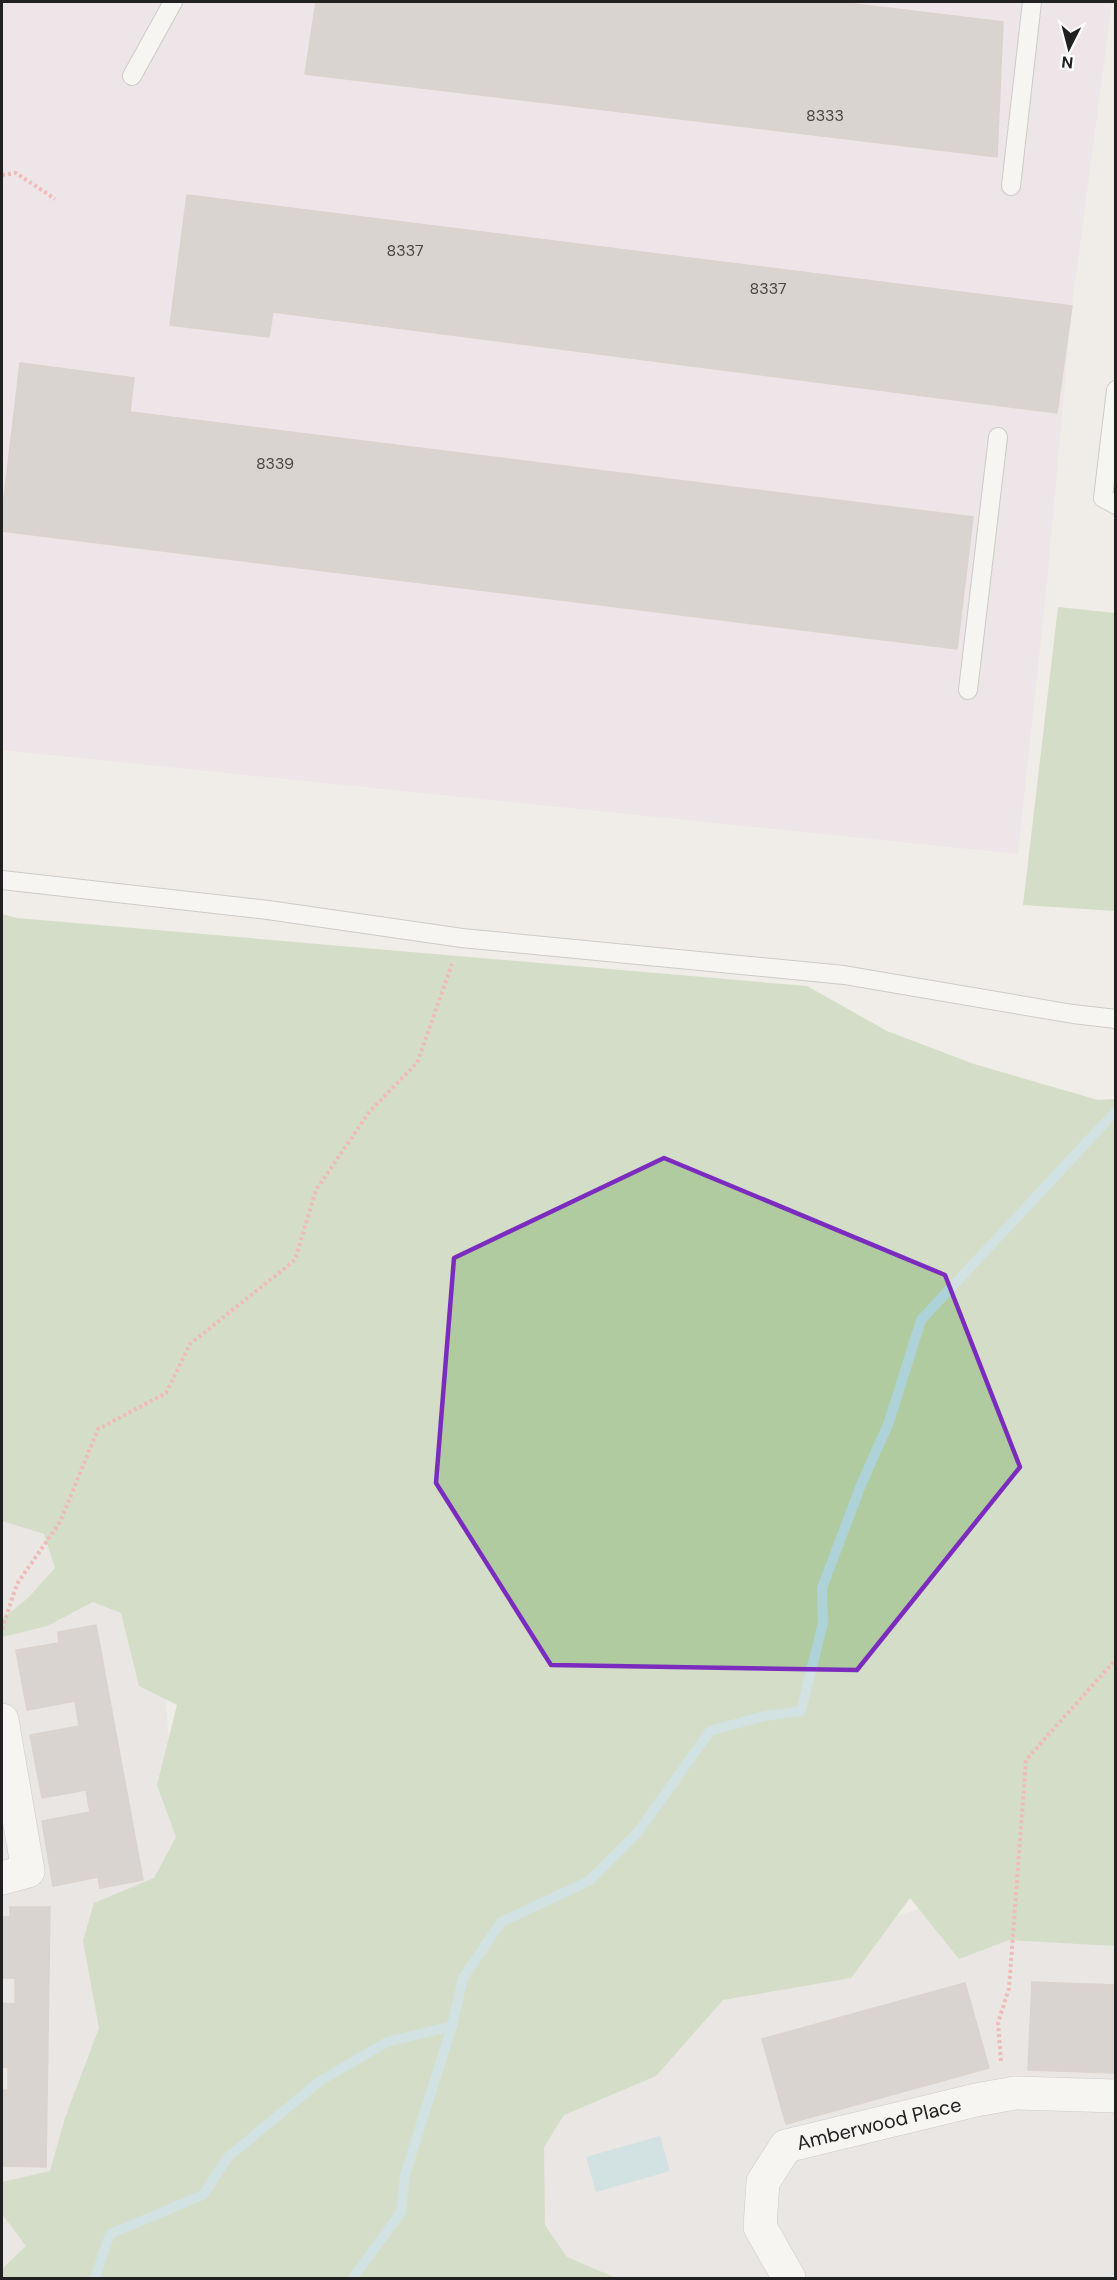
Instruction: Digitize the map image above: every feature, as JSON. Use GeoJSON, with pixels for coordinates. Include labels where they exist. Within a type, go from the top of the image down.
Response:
{"type":"FeatureCollection","features":[{"type":"Feature","properties":{"kind":"street"},"geometry":{"type":"LineString","coordinates":[[2,1720],[15,1874]]}},
{"type":"Feature","properties":{"kind":"street","name":"Amberwood Place"},"geometry":{"type":"LineString","coordinates":[[789,2278],[760,2227],[763,2182],[786,2146],[976,2100],[1015,2093],[1116,2096]]}},
{"type":"Feature","properties":{"kind":"lane"},"geometry":{"type":"LineString","coordinates":[[132,76],[173,2]]}},
{"type":"Feature","properties":{"kind":"lane"},"geometry":{"type":"LineString","coordinates":[[1011,186],[1032,2]]}},
{"type":"Feature","properties":{"kind":"lane"},"geometry":{"type":"LineString","coordinates":[[1116,390],[1103,498],[1116,505]]}},
{"type":"Feature","properties":{"kind":"lane"},"geometry":{"type":"LineString","coordinates":[[968,690],[998,436]]}},
{"type":"Feature","properties":{"kind":"lane"},"geometry":{"type":"LineString","coordinates":[[2,880],[268,910],[462,938],[844,975],[1073,1014],[1116,1019]]}},
{"type":"Feature","properties":{"kind":"path"},"geometry":{"type":"LineString","coordinates":[[2,175],[16,173],[55,199]]}},
{"type":"Feature","properties":{"kind":"path"},"geometry":{"type":"LineString","coordinates":[[2,1629],[17,1584],[60,1522],[98,1429],[166,1393],[190,1344],[295,1260],[315,1190],[370,1111],[417,1063],[462,938]]}},
{"type":"Feature","properties":{"kind":"path"},"geometry":{"type":"LineString","coordinates":[[1002,2064],[998,2024],[1009,1988],[1026,1760],[1116,1659]]}},
{"type":"Feature","properties":{"kind":"highlighted area"},"geometry":{"type":"Polygon","coordinates":[[[664,1158],[945,1275],[1020,1467],[857,1670],[551,1665],[436,1483],[454,1258],[664,1158]]]}},
{"type":"Feature","properties":{"kind":"shaded area"},"geometry":{"type":"Polygon","coordinates":[[[2,2],[1112,2],[1072,306],[1046,593],[1018,854],[2,750],[2,2]]]}},
{"type":"Feature","properties":{"kind":"shaded area"},"geometry":{"type":"Polygon","coordinates":[[[2,1494],[151,1511],[180,1884],[120,2278],[2,2278],[2,1494]]]}},
{"type":"Feature","properties":{"kind":"shaded area"},"geometry":{"type":"Polygon","coordinates":[[[2,1802],[26,1858],[2,1862],[2,1802]]]}},
{"type":"Feature","properties":{"kind":"shaded area"},"geometry":{"type":"Polygon","coordinates":[[[976,1891],[1115,1898],[1115,2278],[399,2278],[501,2128],[732,1967],[976,1891]]]}},
{"type":"Feature","properties":{"kind":"green space"},"geometry":{"type":"Polygon","coordinates":[[[1058,607],[1115,613],[1115,911],[1023,905],[1058,607]]]}},
{"type":"Feature","properties":{"kind":"green space"},"geometry":{"type":"Polygon","coordinates":[[[2,914],[17,918],[807,986],[887,1031],[974,1064],[1098,1100],[1115,1099],[1115,1946],[1009,1940],[959,1959],[910,1898],[851,1978],[723,2000],[656,2076],[564,2115],[544,2147],[545,2225],[567,2257],[616,2278],[2,2278],[2,2269],[26,2246],[2,2214],[2,2182],[50,2171],[65,2118],[99,2028],[83,1941],[94,1903],[154,1878],[176,1837],[157,1785],[177,1705],[139,1686],[121,1613],[93,1602],[47,1626],[2,1637],[2,1619],[28,1598],[55,1568],[44,1534],[2,1521],[2,914]]]}},
{"type":"Feature","properties":{"kind":"water"},"geometry":{"type":"Polygon","coordinates":[[[660,2136],[670,2171],[596,2192],[586,2157],[660,2136]]]}},
{"type":"Feature","properties":{"kind":"building"},"geometry":{"type":"Polygon","coordinates":[[[316,2],[838,2],[1003,22],[997,157],[305,74],[316,2]]]}},
{"type":"Feature","properties":{"kind":"building"},"geometry":{"type":"Polygon","coordinates":[[[187,195],[1072,306],[1057,413],[273,312],[269,337],[170,325],[187,195]]]}},
{"type":"Feature","properties":{"kind":"building"},"geometry":{"type":"Polygon","coordinates":[[[20,363],[134,378],[130,412],[973,517],[957,649],[2,531],[20,363]]]}},
{"type":"Feature","properties":{"kind":"building"},"geometry":{"type":"Polygon","coordinates":[[[96,1625],[143,1880],[100,1888],[98,1877],[53,1886],[42,1821],[90,1812],[86,1790],[42,1798],[30,1735],[79,1726],[75,1701],[27,1710],[16,1650],[59,1643],[58,1632],[96,1625]]]}},
{"type":"Feature","properties":{"kind":"building"},"geometry":{"type":"Polygon","coordinates":[[[10,1907],[50,1907],[46,2167],[3,2166],[2,2090],[8,2090],[8,2067],[2,2067],[2,2003],[15,2004],[15,1978],[2,1978],[2,1917],[10,1917],[10,1907]]]}},
{"type":"Feature","properties":{"kind":"building"},"geometry":{"type":"Polygon","coordinates":[[[1032,1982],[1116,1985],[1116,2073],[1028,2070],[1032,1982]]]}},
{"type":"Feature","properties":{"kind":"building"},"geometry":{"type":"Polygon","coordinates":[[[965,1983],[989,2068],[786,2124],[762,2039],[965,1983]]]}},
{"type":"Feature","properties":{"kind":"waterway"},"geometry":{"type":"LineString","coordinates":[[353,2278],[401,2212],[405,2175],[452,2026],[463,1978],[501,1922],[589,1881],[638,1832],[710,1731],[764,1716],[801,1711],[823,1623],[822,1588],[861,1485],[889,1422],[921,1320],[1116,1111]]}},
{"type":"Feature","properties":{"kind":"waterway"},"geometry":{"type":"LineString","coordinates":[[95,2278],[110,2234],[203,2195],[228,2157],[320,2081],[387,2042],[452,2026]]}}]}
